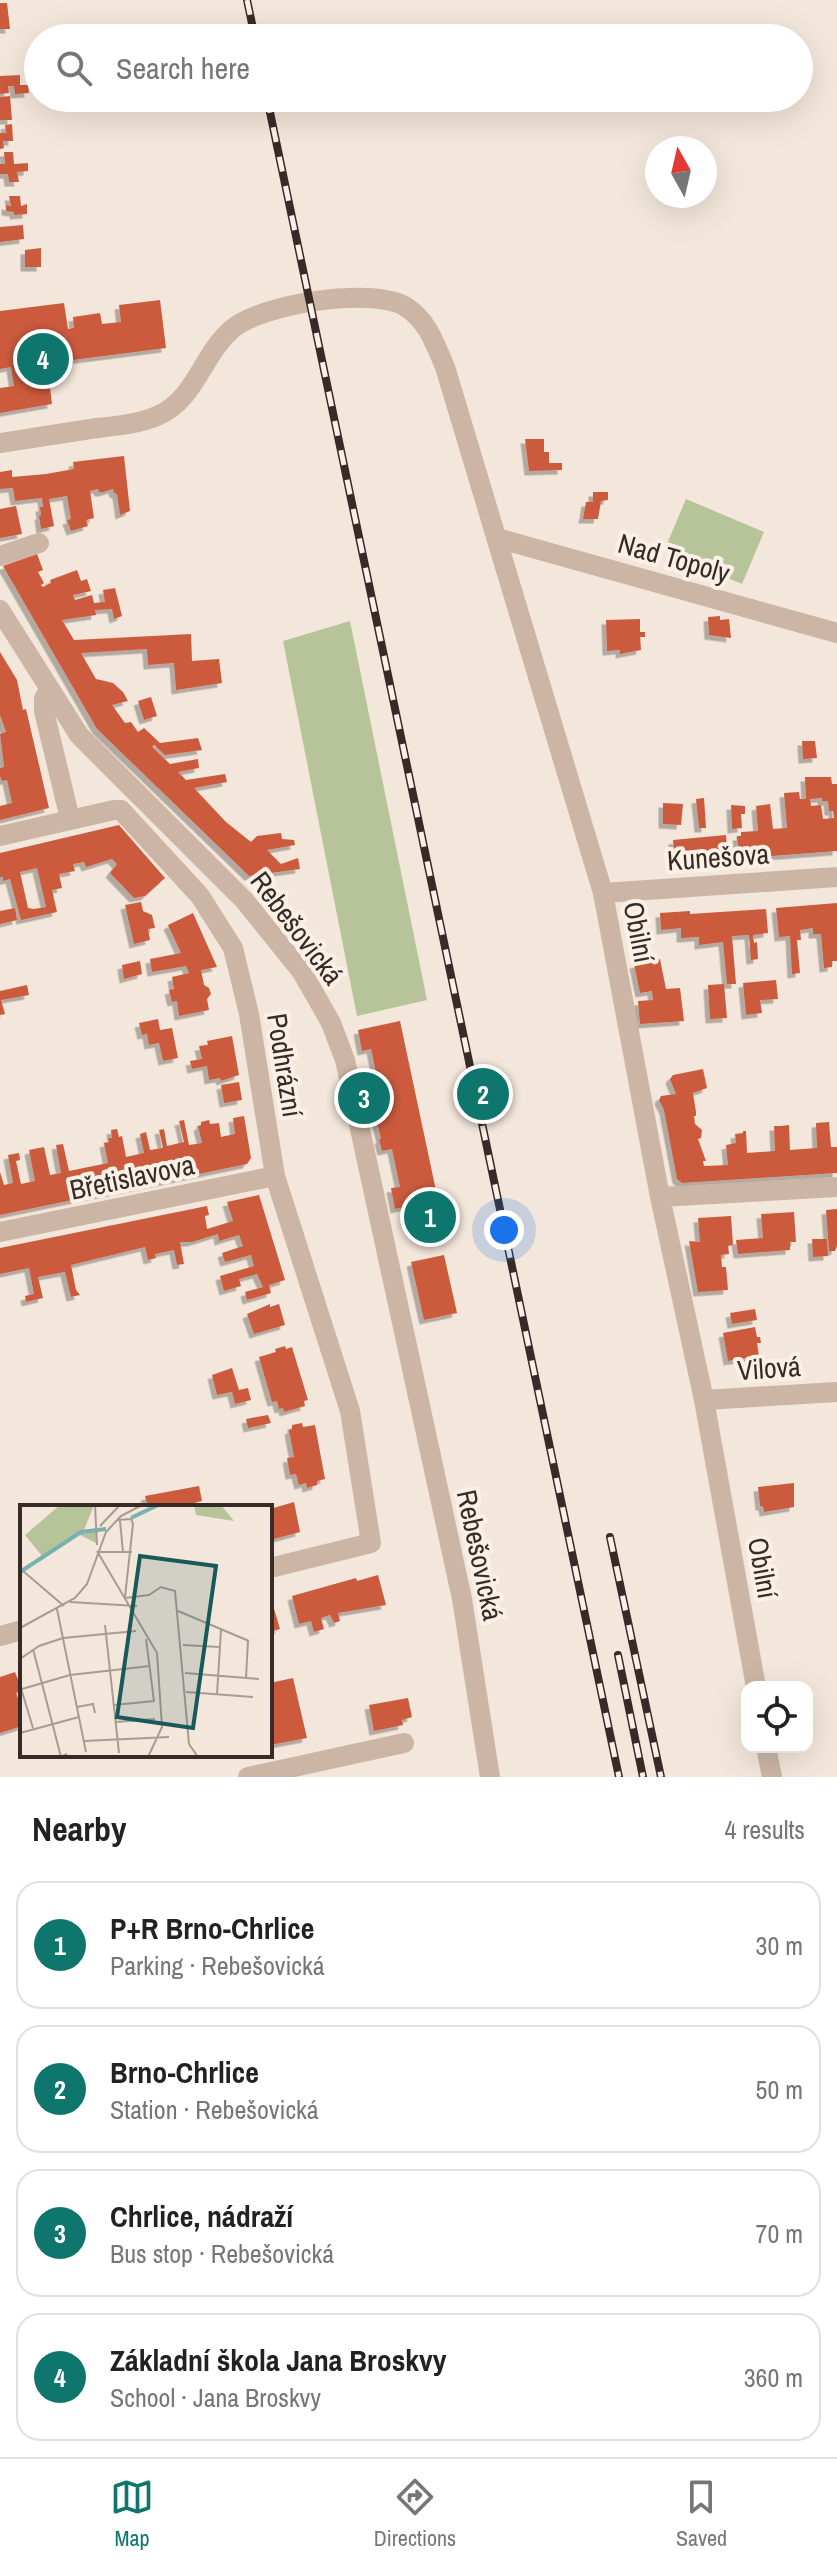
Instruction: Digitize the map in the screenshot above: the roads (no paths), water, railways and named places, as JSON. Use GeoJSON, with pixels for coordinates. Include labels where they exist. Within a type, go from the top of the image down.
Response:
{"type":"FeatureCollection","features":[{"type":"Feature","properties":{"kind":"street","name":"Obilní"},"geometry":{"type":"LineString","coordinates":[[0,443],[129,424],[157,416],[182,400],[217,345],[240,322],[274,309],[364,296],[379,297],[396,301],[422,320],[433,338],[445,367],[603,893],[660,1197],[704,1400],[755,1681]]}},
{"type":"Feature","properties":{"kind":"street","name":"Nad Topoly"},"geometry":{"type":"LineString","coordinates":[[497,538],[837,633]]}},
{"type":"Feature","properties":{"kind":"street"},"geometry":{"type":"LineString","coordinates":[[0,556],[39,543]]}},
{"type":"Feature","properties":{"kind":"street","name":"Rebešovická"},"geometry":{"type":"LineString","coordinates":[[0,610],[71,723],[92,750],[257,915],[302,972],[331,1023],[345,1060],[462,1599],[490,1777]]}},
{"type":"Feature","properties":{"kind":"street"},"geometry":{"type":"LineString","coordinates":[[0,836],[70,819],[44,711],[44,699],[49,689]]}},
{"type":"Feature","properties":{"kind":"street","name":"Podhrázní"},"geometry":{"type":"LineString","coordinates":[[70,819],[114,810],[125,813],[200,896],[233,948],[249,1014],[275,1176],[350,1411],[371,1543],[272,1568]]}},
{"type":"Feature","properties":{"kind":"street","name":"Kunešova"},"geometry":{"type":"LineString","coordinates":[[603,893],[837,877]]}},
{"type":"Feature","properties":{"kind":"street","name":"Břetislavova"},"geometry":{"type":"LineString","coordinates":[[0,1232],[275,1176]]}},
{"type":"Feature","properties":{"kind":"street"},"geometry":{"type":"LineString","coordinates":[[660,1197],[837,1187]]}},
{"type":"Feature","properties":{"kind":"street","name":"Vilová"},"geometry":{"type":"LineString","coordinates":[[704,1400],[837,1392]]}},
{"type":"Feature","properties":{"kind":"street"},"geometry":{"type":"LineString","coordinates":[[0,1636],[20,1631]]}},
{"type":"Feature","properties":{"kind":"street"},"geometry":{"type":"LineString","coordinates":[[248,1777],[404,1743]]}},
{"type":"Feature","properties":{"kind":"street"},"geometry":{"type":"LineString","coordinates":[[767,1753],[772,1777]]}},
{"type":"Feature","properties":{"kind":"railway"},"geometry":{"type":"LineString","coordinates":[[247,0],[252,24]]}},
{"type":"Feature","properties":{"kind":"railway"},"geometry":{"type":"LineString","coordinates":[[270,112],[619,1777]]}},
{"type":"Feature","properties":{"kind":"railway"},"geometry":{"type":"LineString","coordinates":[[610,1537],[661,1777]]}},
{"type":"Feature","properties":{"kind":"railway"},"geometry":{"type":"LineString","coordinates":[[618,1655],[643,1777]]}},
{"type":"Feature","properties":{"kind":"place","name":"Základní škola Jana Broskvy"},"geometry":{"type":"Point","coordinates":[43,359]}},
{"type":"Feature","properties":{"kind":"place","name":"Brno-Chrlice"},"geometry":{"type":"Point","coordinates":[483,1094]}},
{"type":"Feature","properties":{"kind":"place","name":"Chrlice, nádraží"},"geometry":{"type":"Point","coordinates":[364,1098]}},
{"type":"Feature","properties":{"kind":"place","name":"P+R Brno-Chrlice"},"geometry":{"type":"Point","coordinates":[430,1217]}}]}
